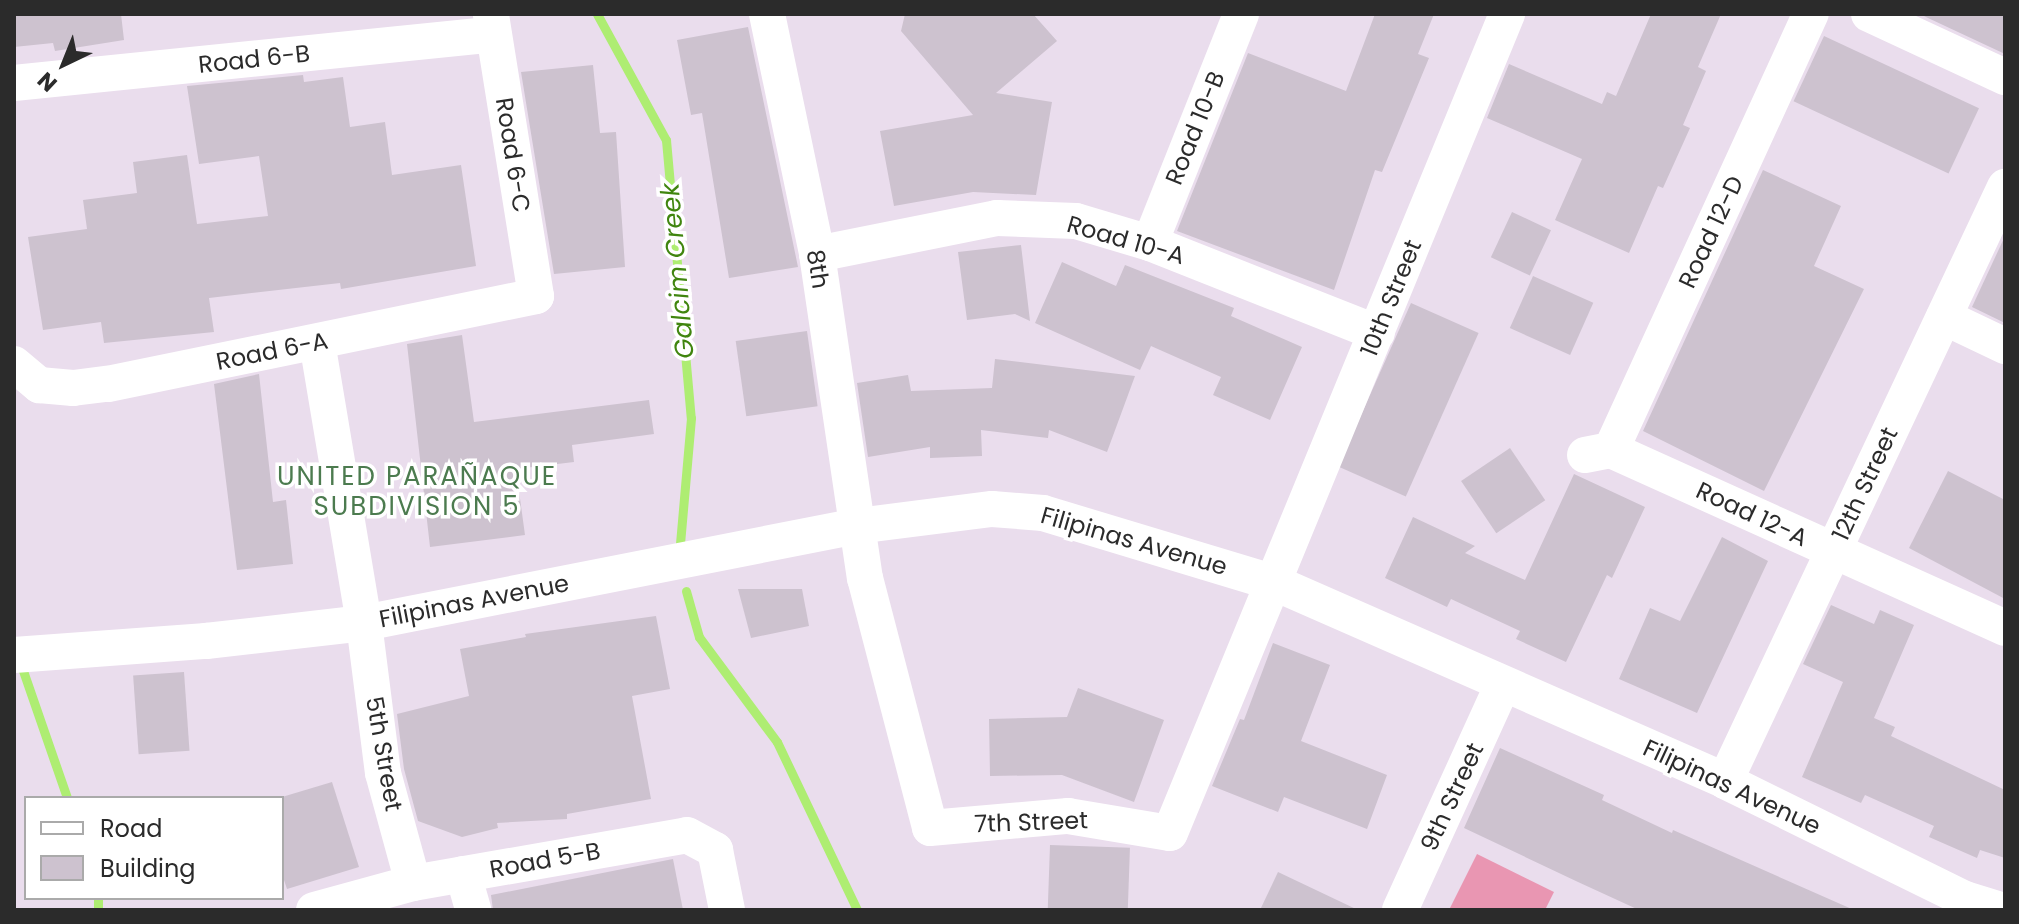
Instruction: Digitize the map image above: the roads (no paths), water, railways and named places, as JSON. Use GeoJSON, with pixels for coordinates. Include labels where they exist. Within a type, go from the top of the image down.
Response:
{"type":"FeatureCollection","features":[{"type":"Feature","properties":{"kind":"street","name":"8th"},"geometry":{"type":"LineString","coordinates":[[767,14],[817,254],[857,526]]}},
{"type":"Feature","properties":{"kind":"street","name":"Road 10-B"},"geometry":{"type":"LineString","coordinates":[[1150,243],[1241,14]]}},
{"type":"Feature","properties":{"kind":"street","name":"10th Street"},"geometry":{"type":"LineString","coordinates":[[1275,583],[1507,14]]}},
{"type":"Feature","properties":{"kind":"street","name":"Road 12-D"},"geometry":{"type":"LineString","coordinates":[[1598,452],[1811,14]]}},
{"type":"Feature","properties":{"kind":"street"},"geometry":{"type":"LineString","coordinates":[[1869,14],[2005,77]]}},
{"type":"Feature","properties":{"kind":"street","name":"Road 6-B"},"geometry":{"type":"LineString","coordinates":[[14,83],[492,24]]}},
{"type":"Feature","properties":{"kind":"street","name":"Road 6-C"},"geometry":{"type":"LineString","coordinates":[[492,24],[536,296]]}},
{"type":"Feature","properties":{"kind":"street","name":"12th Street"},"geometry":{"type":"LineString","coordinates":[[1725,781],[2005,187]]}},
{"type":"Feature","properties":{"kind":"street","name":"Road 10-A"},"geometry":{"type":"LineString","coordinates":[[817,254],[997,218],[1076,221],[1150,243],[1377,333]]}},
{"type":"Feature","properties":{"kind":"street","name":"Road 6-A"},"geometry":{"type":"LineString","coordinates":[[14,364],[39,385],[73,388],[317,342],[536,296]]}},
{"type":"Feature","properties":{"kind":"street"},"geometry":{"type":"LineString","coordinates":[[1944,317],[2005,346]]}},
{"type":"Feature","properties":{"kind":"street","name":"5th Street"},"geometry":{"type":"LineString","coordinates":[[317,342],[364,623],[383,773],[413,883]]}},
{"type":"Feature","properties":{"kind":"street","name":"Road 12-A"},"geometry":{"type":"LineString","coordinates":[[1598,452],[1833,551],[2005,628]]}},
{"type":"Feature","properties":{"kind":"street","name":"Filipinas Avenue"},"geometry":{"type":"LineString","coordinates":[[30,654],[206,641],[364,623],[857,526],[992,509],[1043,513],[1275,583],[1725,781],[1965,899],[2001,910]]}},
{"type":"Feature","properties":{"kind":"street","name":"7th Street"},"geometry":{"type":"LineString","coordinates":[[857,526],[865,578],[930,828],[1068,816],[1170,833],[1275,583]]}},
{"type":"Feature","properties":{"kind":"street","name":"9th Street"},"geometry":{"type":"LineString","coordinates":[[1400,910],[1503,684]]}},
{"type":"Feature","properties":{"kind":"street","name":"Road 5-B"},"geometry":{"type":"LineString","coordinates":[[314,910],[413,883],[687,835],[715,850],[727,910]]}},
{"type":"Feature","properties":{"kind":"street"},"geometry":{"type":"LineString","coordinates":[[463,874],[473,910]]}},
{"type":"Feature","properties":{"kind":"waterway","name":"Galcim Creek"},"geometry":{"type":"LineString","coordinates":[[597,14],[666,140],[691,418],[680,545]]}},
{"type":"Feature","properties":{"kind":"waterway","name":"Galcim Creek"},"geometry":{"type":"LineString","coordinates":[[686,591],[699,637],[777,742],[857,910]]}},
{"type":"Feature","properties":{"kind":"waterway","name":"Galcim Creek"},"geometry":{"type":"LineString","coordinates":[[20,662],[66,796]]}},
{"type":"Feature","properties":{"kind":"waterway","name":"Galcim Creek"},"geometry":{"type":"LineString","coordinates":[[98,900],[98,910]]}},
{"type":"Feature","properties":{"kind":"district","name":"UNITED PARAÑAQUE SUBDIVISION 5"},"geometry":{"type":"Point","coordinates":[417,492]}}]}
